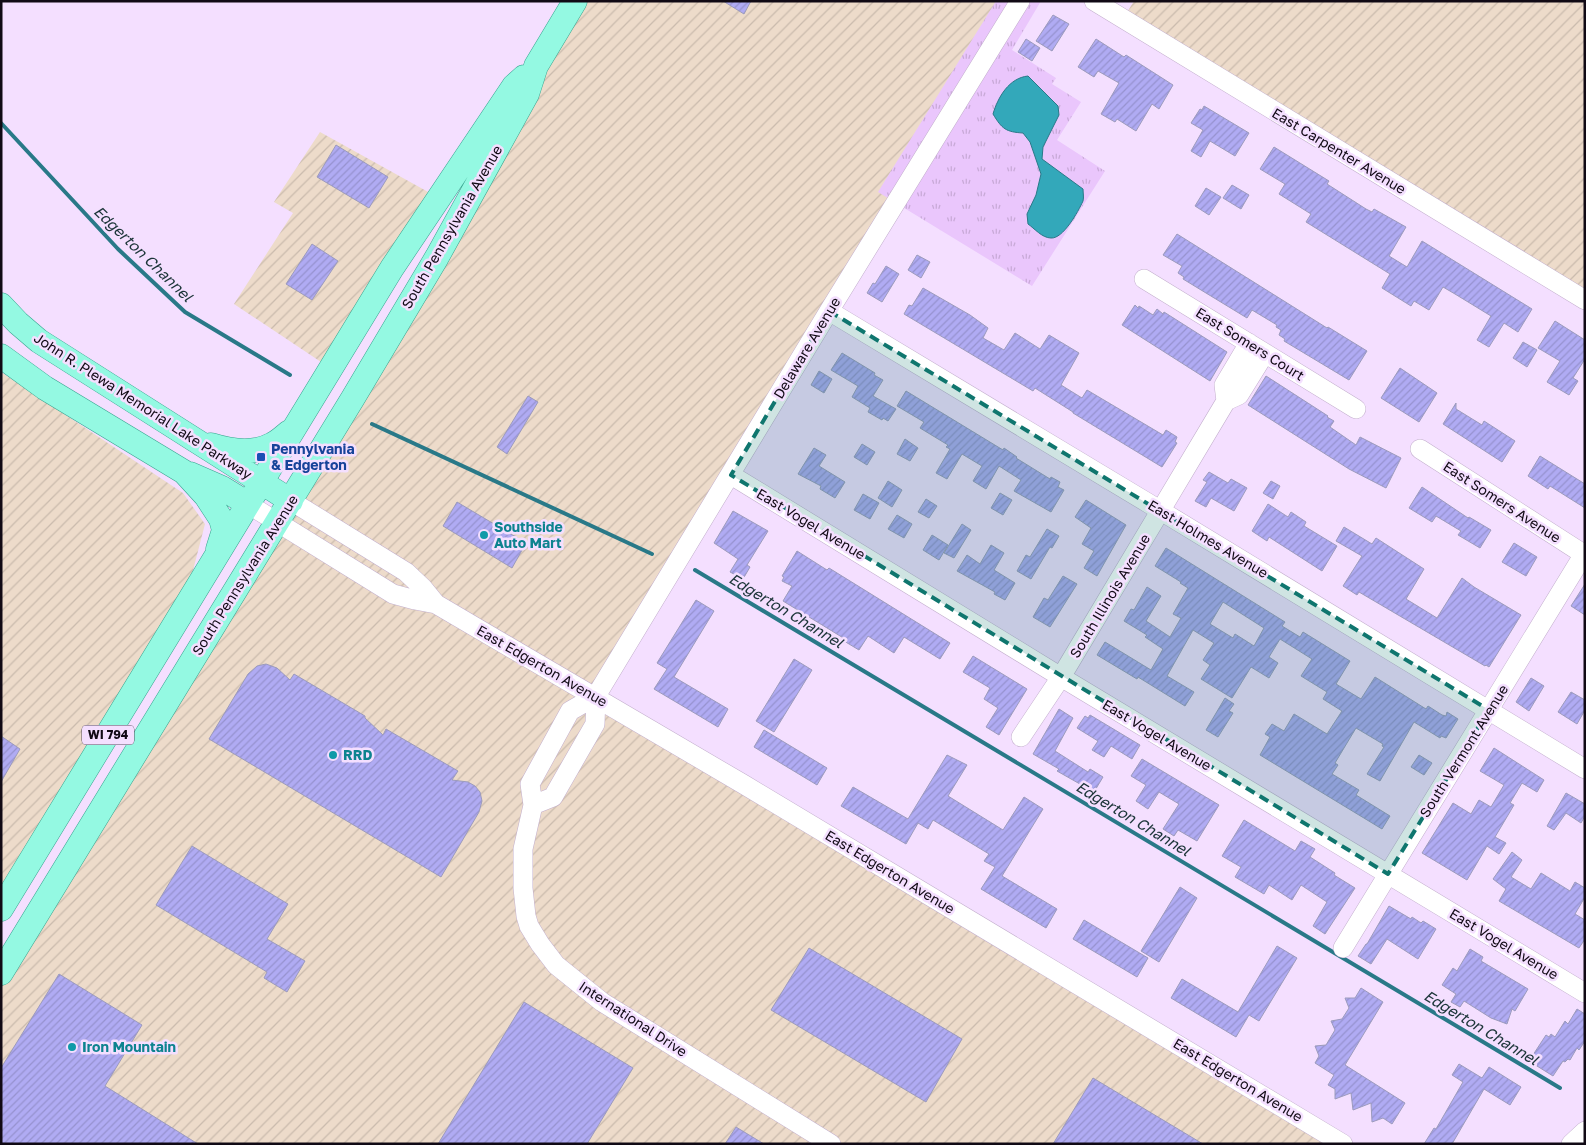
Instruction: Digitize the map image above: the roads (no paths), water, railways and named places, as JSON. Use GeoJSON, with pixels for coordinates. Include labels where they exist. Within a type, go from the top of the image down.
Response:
{"type":"FeatureCollection","features":[{"type":"Feature","properties":{"kind":"main road","name":"South Pennsylvania Avenue"},"geometry":{"type":"LineString","coordinates":[[1,973],[229,599],[291,501],[425,276],[527,94],[536,66],[575,1]]}},
{"type":"Feature","properties":{"kind":"main road","name":"South Pennsylvania Avenue"},"geometry":{"type":"LineString","coordinates":[[1,909],[398,259],[514,86],[536,66]]}},
{"type":"Feature","properties":{"kind":"main road"},"geometry":{"type":"LineString","coordinates":[[398,259],[425,276]]}},
{"type":"Feature","properties":{"kind":"main road","name":"John R. Plewa Memorial Lake Parkway"},"geometry":{"type":"LineString","coordinates":[[1,305],[39,341],[291,501]]}},
{"type":"Feature","properties":{"kind":"main road","name":"WI 794"},"geometry":{"type":"LineString","coordinates":[[1,356],[44,388],[184,472],[206,496],[221,519],[224,530],[214,560]]}},
{"type":"Feature","properties":{"kind":"main road"},"geometry":{"type":"LineString","coordinates":[[191,438],[229,451],[253,450],[273,444],[294,428]]}},
{"type":"Feature","properties":{"kind":"main road"},"geometry":{"type":"LineString","coordinates":[[184,472],[222,488],[248,504]]}},
{"type":"Feature","properties":{"kind":"street","name":"Delaware Avenue"},"geometry":{"type":"LineString","coordinates":[[596,696],[829,311],[1020,1]]}},
{"type":"Feature","properties":{"kind":"street","name":"East Carpenter Avenue"},"geometry":{"type":"LineString","coordinates":[[1094,1],[1585,300]]}},
{"type":"Feature","properties":{"kind":"street","name":"East Somers Court"},"geometry":{"type":"LineString","coordinates":[[1144,279],[1356,409]]}},
{"type":"Feature","properties":{"kind":"street","name":"East Holmes Avenue"},"geometry":{"type":"LineString","coordinates":[[829,311],[1585,769]]}},
{"type":"Feature","properties":{"kind":"street","name":"South Illinois Avenue"},"geometry":{"type":"LineString","coordinates":[[1021,738],[1061,677],[1226,401],[1224,385],[1257,348]]}},
{"type":"Feature","properties":{"kind":"street","name":"East Somers Avenue"},"geometry":{"type":"LineString","coordinates":[[1420,449],[1584,555]]}},
{"type":"Feature","properties":{"kind":"street","name":"East Vogel Avenue"},"geometry":{"type":"LineString","coordinates":[[731,475],[1061,677],[1585,993]]}},
{"type":"Feature","properties":{"kind":"street","name":"East Edgerton Avenue"},"geometry":{"type":"LineString","coordinates":[[291,501],[406,572],[436,604]]}},
{"type":"Feature","properties":{"kind":"street","name":"East Edgerton Avenue"},"geometry":{"type":"LineString","coordinates":[[248,504],[393,594],[436,604],[596,696],[646,729],[743,784],[1343,1144]]}},
{"type":"Feature","properties":{"kind":"street","name":"South Vermont Avenue"},"geometry":{"type":"LineString","coordinates":[[1343,948],[1584,555]]}},
{"type":"Feature","properties":{"kind":"street","name":"International Drive"},"geometry":{"type":"LineString","coordinates":[[596,696],[570,711],[530,784],[533,805],[523,849],[523,888],[529,926],[556,965],[602,1002],[831,1144]]}},
{"type":"Feature","properties":{"kind":"street"},"geometry":{"type":"LineString","coordinates":[[533,805],[553,797],[595,724],[596,696]]}},
{"type":"Feature","properties":{"kind":"street"},"geometry":{"type":"LineString","coordinates":[[1571,1144],[1585,1131]]}},
{"type":"Feature","properties":{"kind":"water"},"geometry":{"type":"Polygon","coordinates":[[[1028,76],[1058,106],[1059,115],[1043,147],[1042,159],[1083,189],[1083,201],[1074,218],[1065,230],[1056,237],[1051,238],[1041,235],[1028,224],[1027,214],[1036,195],[1041,174],[1030,142],[1023,133],[1005,129],[993,114],[1005,89],[1015,80],[1028,76]]]}},
{"type":"Feature","properties":{"kind":"waterway","name":"Edgerton Channel"},"geometry":{"type":"LineString","coordinates":[[1,123],[118,249],[185,312],[290,375]]}},
{"type":"Feature","properties":{"kind":"waterway","name":"Edgerton Channel"},"geometry":{"type":"LineString","coordinates":[[372,424],[652,554]]}},
{"type":"Feature","properties":{"kind":"waterway","name":"Edgerton Channel"},"geometry":{"type":"LineString","coordinates":[[695,570],[1560,1088]]}},
{"type":"Feature","properties":{"kind":"place","name":"Pennylvania & Edgerton"},"geometry":{"type":"Point","coordinates":[261,457]}},
{"type":"Feature","properties":{"kind":"place","name":"Southside Auto Mart"},"geometry":{"type":"Point","coordinates":[484,535]}},
{"type":"Feature","properties":{"kind":"place","name":"RRD"},"geometry":{"type":"Point","coordinates":[333,755]}},
{"type":"Feature","properties":{"kind":"place","name":"Iron Mountain"},"geometry":{"type":"Point","coordinates":[72,1047]}}]}
